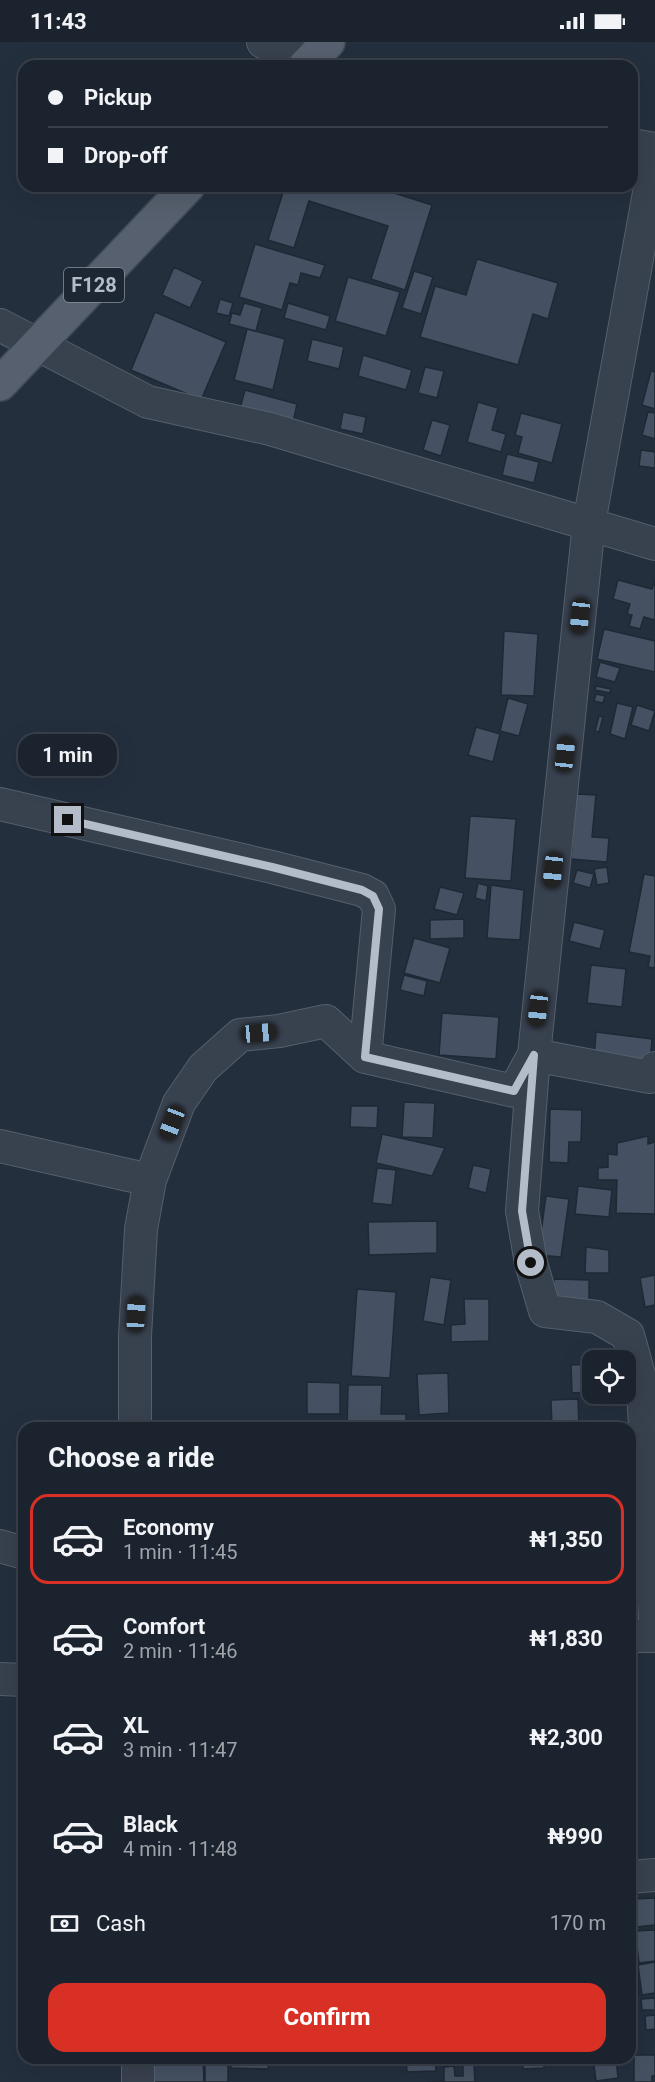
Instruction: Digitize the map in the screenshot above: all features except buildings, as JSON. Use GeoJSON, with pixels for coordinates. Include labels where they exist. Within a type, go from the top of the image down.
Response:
{"type":"FeatureCollection","features":[{"type":"Feature","properties":{"kind":"main road","name":"F128"},"geometry":{"type":"LineString","coordinates":[[0,384],[182,192]]}},
{"type":"Feature","properties":{"kind":"street"},"geometry":{"type":"LineString","coordinates":[[263,42],[315,59]]}},
{"type":"Feature","properties":{"kind":"street"},"geometry":{"type":"LineString","coordinates":[[638,146],[655,149]]}},
{"type":"Feature","properties":{"kind":"street"},"geometry":{"type":"LineString","coordinates":[[655,160],[589,523],[534,1055],[522,1211],[531,1263],[545,1311],[597,1317],[628,1335],[643,1389],[655,1619]]}},
{"type":"Feature","properties":{"kind":"street"},"geometry":{"type":"LineString","coordinates":[[0,325],[148,402],[270,429],[655,544]]}},
{"type":"Feature","properties":{"kind":"street"},"geometry":{"type":"LineString","coordinates":[[0,804],[272,867],[362,890],[373,896],[379,909],[365,1057]]}},
{"type":"Feature","properties":{"kind":"street"},"geometry":{"type":"LineString","coordinates":[[135,1422],[135,1336],[141,1229],[150,1180],[180,1104],[203,1068],[240,1035],[279,1031],[326,1022],[365,1057],[514,1091],[534,1055]]}},
{"type":"Feature","properties":{"kind":"street"},"geometry":{"type":"LineString","coordinates":[[534,1055],[650,1077],[655,1068]]}},
{"type":"Feature","properties":{"kind":"street"},"geometry":{"type":"LineString","coordinates":[[0,1146],[150,1180]]}},
{"type":"Feature","properties":{"kind":"street"},"geometry":{"type":"LineString","coordinates":[[0,1546],[18,1551]]}},
{"type":"Feature","properties":{"kind":"street"},"geometry":{"type":"LineString","coordinates":[[636,1636],[655,1636]]}},
{"type":"Feature","properties":{"kind":"street"},"geometry":{"type":"LineString","coordinates":[[0,1679],[18,1680]]}},
{"type":"Feature","properties":{"kind":"street"},"geometry":{"type":"LineString","coordinates":[[636,1877],[655,1875]]}},
{"type":"Feature","properties":{"kind":"street"},"geometry":{"type":"LineString","coordinates":[[138,2064],[138,2082]]}},
{"type":"Feature","properties":{"kind":"route"},"geometry":{"type":"LineString","coordinates":[[68,820],[272,867],[362,890],[373,896],[379,909],[365,1057],[514,1091],[534,1055],[522,1211],[531,1263]]}}]}
